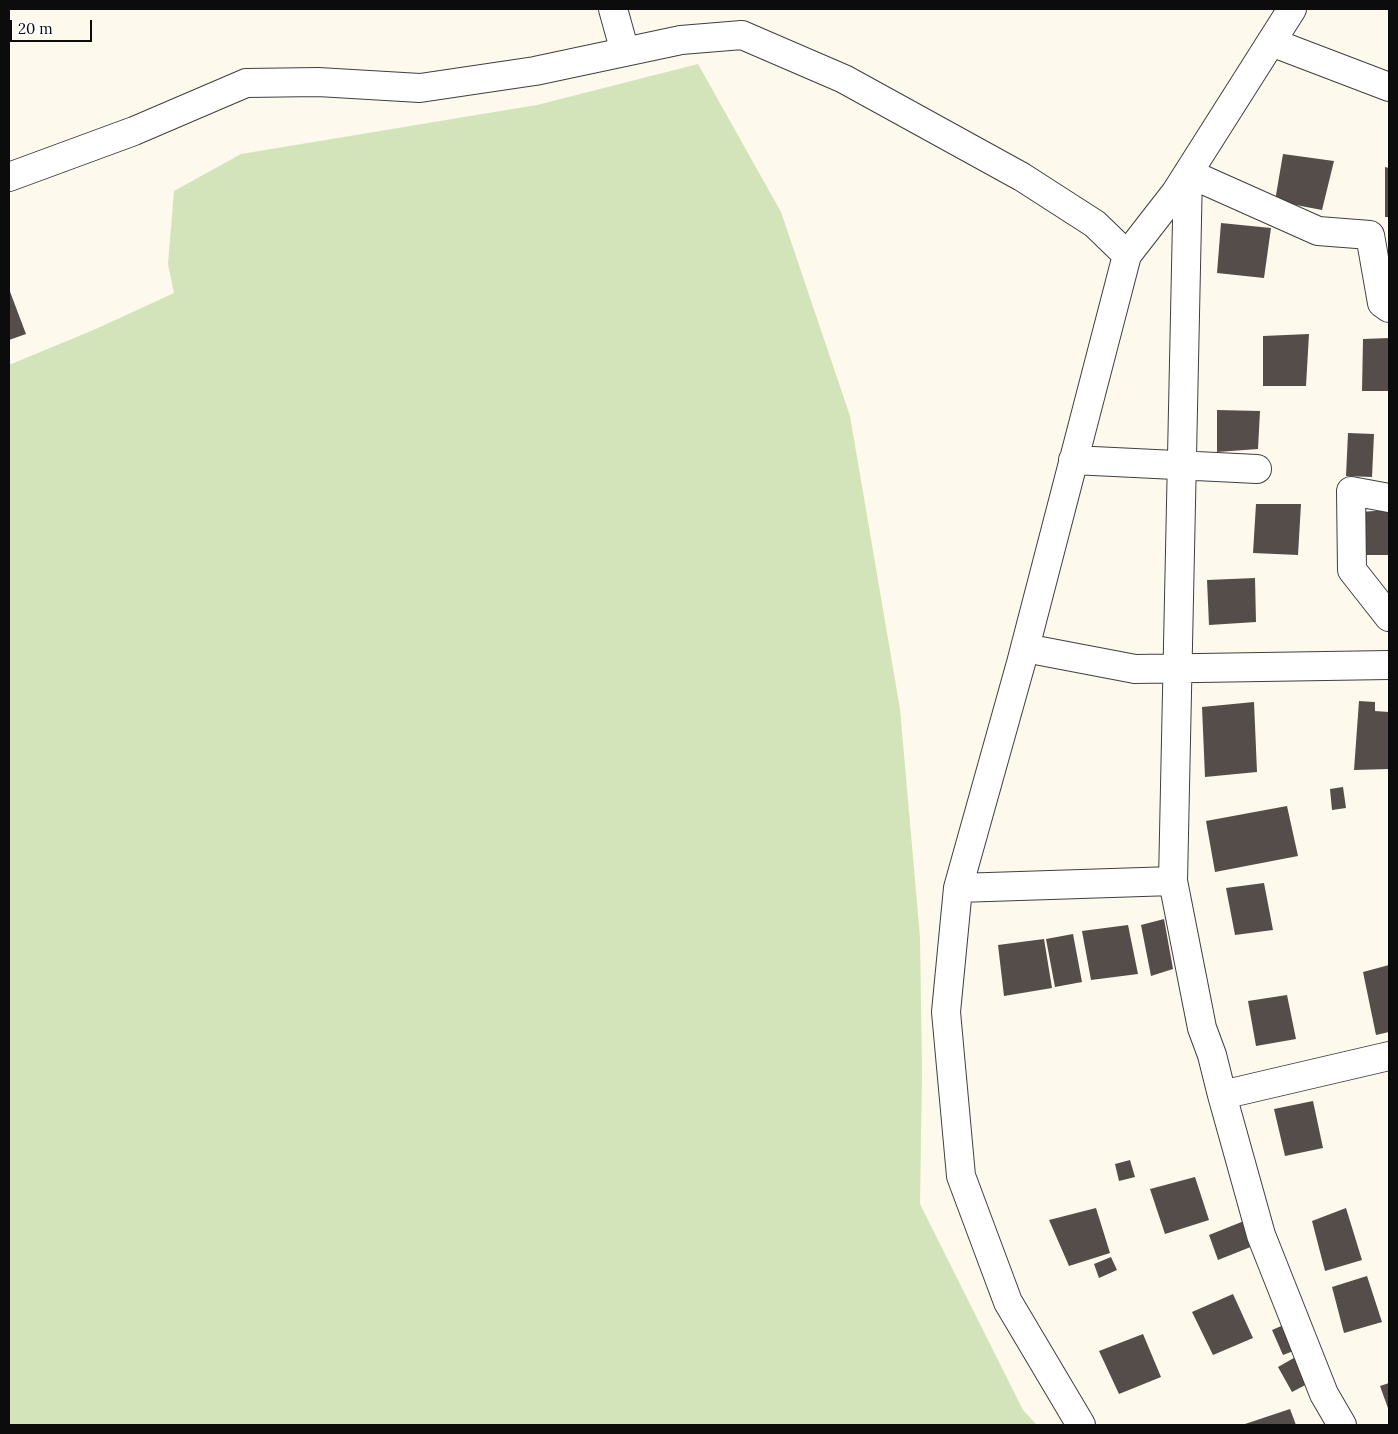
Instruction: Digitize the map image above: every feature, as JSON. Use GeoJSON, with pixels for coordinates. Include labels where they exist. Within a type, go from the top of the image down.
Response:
{"type":"FeatureCollection","features":[{"type":"Feature","properties":{"kind":"street"},"geometry":{"type":"LineString","coordinates":[[613,9],[625,52]]}},
{"type":"Feature","properties":{"kind":"street"},"geometry":{"type":"LineString","coordinates":[[1081,1425],[1008,1302],[961,1176],[946,1012],[958,888],[1025,648],[1126,255],[1176,192],[1292,9]]}},
{"type":"Feature","properties":{"kind":"street"},"geometry":{"type":"LineString","coordinates":[[9,177],[134,131],[246,83],[318,82],[420,88],[535,71],[682,40],[742,34],[844,79],[1022,177],[1095,224],[1126,255]]}},
{"type":"Feature","properties":{"kind":"street"},"geometry":{"type":"LineString","coordinates":[[1271,42],[1389,87]]}},
{"type":"Feature","properties":{"kind":"street"},"geometry":{"type":"LineString","coordinates":[[1188,173],[1318,231],[1370,235],[1382,303],[1389,308]]}},
{"type":"Feature","properties":{"kind":"street"},"geometry":{"type":"LineString","coordinates":[[1188,173],[1172,881],[1202,1028],[1212,1055],[1261,1235],[1324,1394],[1342,1425]]}},
{"type":"Feature","properties":{"kind":"street"},"geometry":{"type":"LineString","coordinates":[[1073,460],[1257,469]]}},
{"type":"Feature","properties":{"kind":"street"},"geometry":{"type":"LineString","coordinates":[[1389,498],[1351,491],[1352,570],[1389,618]]}},
{"type":"Feature","properties":{"kind":"street"},"geometry":{"type":"LineString","coordinates":[[1025,648],[1134,669],[1389,665]]}},
{"type":"Feature","properties":{"kind":"street"},"geometry":{"type":"LineString","coordinates":[[958,888],[1172,881]]}},
{"type":"Feature","properties":{"kind":"street"},"geometry":{"type":"LineString","coordinates":[[1222,1095],[1389,1056]]}},
{"type":"Feature","properties":{"kind":"green space"},"geometry":{"type":"Polygon","coordinates":[[[698,64],[781,212],[850,416],[900,709],[920,937],[922,1072],[920,1204],[1023,1410],[1037,1425],[9,1425],[9,365],[98,328],[174,293],[168,264],[174,191],[241,154],[537,105],[698,64]]]}},
{"type":"Feature","properties":{"kind":"building"},"geometry":{"type":"Polygon","coordinates":[[[1283,154],[1334,161],[1322,210],[1275,201],[1283,154]]]}},
{"type":"Feature","properties":{"kind":"building"},"geometry":{"type":"Polygon","coordinates":[[[1385,167],[1389,168],[1389,217],[1385,217],[1385,167]]]}},
{"type":"Feature","properties":{"kind":"building"},"geometry":{"type":"Polygon","coordinates":[[[1221,223],[1271,228],[1264,278],[1217,273],[1221,223]]]}},
{"type":"Feature","properties":{"kind":"building"},"geometry":{"type":"Polygon","coordinates":[[[9,289],[26,334],[9,340],[9,289]]]}},
{"type":"Feature","properties":{"kind":"building"},"geometry":{"type":"Polygon","coordinates":[[[1309,334],[1306,386],[1263,386],[1263,336],[1309,334]]]}},
{"type":"Feature","properties":{"kind":"building"},"geometry":{"type":"Polygon","coordinates":[[[1389,338],[1389,391],[1362,391],[1363,339],[1389,338]]]}},
{"type":"Feature","properties":{"kind":"building"},"geometry":{"type":"Polygon","coordinates":[[[1217,410],[1260,411],[1258,449],[1217,452],[1217,410]]]}},
{"type":"Feature","properties":{"kind":"building"},"geometry":{"type":"Polygon","coordinates":[[[1348,433],[1374,434],[1372,477],[1346,476],[1348,433]]]}},
{"type":"Feature","properties":{"kind":"building"},"geometry":{"type":"Polygon","coordinates":[[[1256,504],[1301,504],[1298,555],[1253,553],[1256,504]]]}},
{"type":"Feature","properties":{"kind":"building"},"geometry":{"type":"Polygon","coordinates":[[[1389,510],[1389,555],[1361,555],[1360,512],[1389,510]]]}},
{"type":"Feature","properties":{"kind":"building"},"geometry":{"type":"Polygon","coordinates":[[[1255,578],[1256,622],[1209,625],[1207,580],[1255,578]]]}},
{"type":"Feature","properties":{"kind":"building"},"geometry":{"type":"Polygon","coordinates":[[[1359,701],[1375,702],[1375,711],[1389,712],[1389,769],[1354,770],[1359,701]]]}},
{"type":"Feature","properties":{"kind":"building"},"geometry":{"type":"Polygon","coordinates":[[[1254,702],[1257,772],[1205,777],[1202,707],[1254,702]]]}},
{"type":"Feature","properties":{"kind":"building"},"geometry":{"type":"Polygon","coordinates":[[[1343,787],[1346,808],[1332,810],[1330,789],[1343,787]]]}},
{"type":"Feature","properties":{"kind":"building"},"geometry":{"type":"Polygon","coordinates":[[[1287,806],[1298,856],[1215,872],[1206,821],[1287,806]]]}},
{"type":"Feature","properties":{"kind":"building"},"geometry":{"type":"Polygon","coordinates":[[[1264,883],[1273,930],[1235,935],[1226,888],[1264,883]]]}},
{"type":"Feature","properties":{"kind":"building"},"geometry":{"type":"Polygon","coordinates":[[[1164,919],[1173,969],[1151,976],[1141,925],[1164,919]]]}},
{"type":"Feature","properties":{"kind":"building"},"geometry":{"type":"Polygon","coordinates":[[[1128,925],[1138,974],[1091,980],[1082,931],[1128,925]]]}},
{"type":"Feature","properties":{"kind":"building"},"geometry":{"type":"Polygon","coordinates":[[[1073,934],[1082,982],[1055,987],[1046,939],[1073,934]]]}},
{"type":"Feature","properties":{"kind":"building"},"geometry":{"type":"Polygon","coordinates":[[[1044,939],[1052,988],[1004,996],[998,945],[1044,939]]]}},
{"type":"Feature","properties":{"kind":"building"},"geometry":{"type":"Polygon","coordinates":[[[1389,965],[1389,1032],[1376,1035],[1363,972],[1389,965]]]}},
{"type":"Feature","properties":{"kind":"building"},"geometry":{"type":"Polygon","coordinates":[[[1287,995],[1296,1039],[1256,1046],[1248,1001],[1287,995]]]}},
{"type":"Feature","properties":{"kind":"building"},"geometry":{"type":"Polygon","coordinates":[[[1313,1101],[1323,1148],[1285,1156],[1274,1109],[1313,1101]]]}},
{"type":"Feature","properties":{"kind":"building"},"geometry":{"type":"Polygon","coordinates":[[[1130,1160],[1135,1177],[1119,1181],[1115,1164],[1130,1160]]]}},
{"type":"Feature","properties":{"kind":"building"},"geometry":{"type":"Polygon","coordinates":[[[1195,1177],[1209,1220],[1165,1234],[1150,1189],[1195,1177]]]}},
{"type":"Feature","properties":{"kind":"building"},"geometry":{"type":"Polygon","coordinates":[[[1096,1208],[1110,1253],[1069,1266],[1049,1220],[1096,1208]]]}},
{"type":"Feature","properties":{"kind":"building"},"geometry":{"type":"Polygon","coordinates":[[[1346,1208],[1362,1260],[1325,1271],[1312,1221],[1346,1208]]]}},
{"type":"Feature","properties":{"kind":"building"},"geometry":{"type":"Polygon","coordinates":[[[1249,1219],[1258,1244],[1218,1260],[1209,1235],[1249,1219]]]}},
{"type":"Feature","properties":{"kind":"building"},"geometry":{"type":"Polygon","coordinates":[[[1111,1257],[1117,1270],[1099,1278],[1094,1264],[1111,1257]]]}},
{"type":"Feature","properties":{"kind":"building"},"geometry":{"type":"Polygon","coordinates":[[[1367,1276],[1382,1322],[1344,1333],[1332,1287],[1367,1276]]]}},
{"type":"Feature","properties":{"kind":"building"},"geometry":{"type":"Polygon","coordinates":[[[1233,1294],[1253,1338],[1213,1355],[1192,1312],[1233,1294]]]}},
{"type":"Feature","properties":{"kind":"building"},"geometry":{"type":"Polygon","coordinates":[[[1286,1324],[1296,1350],[1283,1355],[1272,1330],[1286,1324]]]}},
{"type":"Feature","properties":{"kind":"building"},"geometry":{"type":"Polygon","coordinates":[[[1143,1334],[1161,1377],[1119,1394],[1099,1351],[1143,1334]]]}},
{"type":"Feature","properties":{"kind":"building"},"geometry":{"type":"Polygon","coordinates":[[[1299,1355],[1313,1381],[1292,1392],[1278,1367],[1299,1355]]]}},
{"type":"Feature","properties":{"kind":"building"},"geometry":{"type":"Polygon","coordinates":[[[1389,1383],[1389,1411],[1380,1386],[1389,1383]]]}},
{"type":"Feature","properties":{"kind":"building"},"geometry":{"type":"Polygon","coordinates":[[[1290,1409],[1296,1425],[1245,1425],[1245,1424],[1290,1409]]]}}]}
